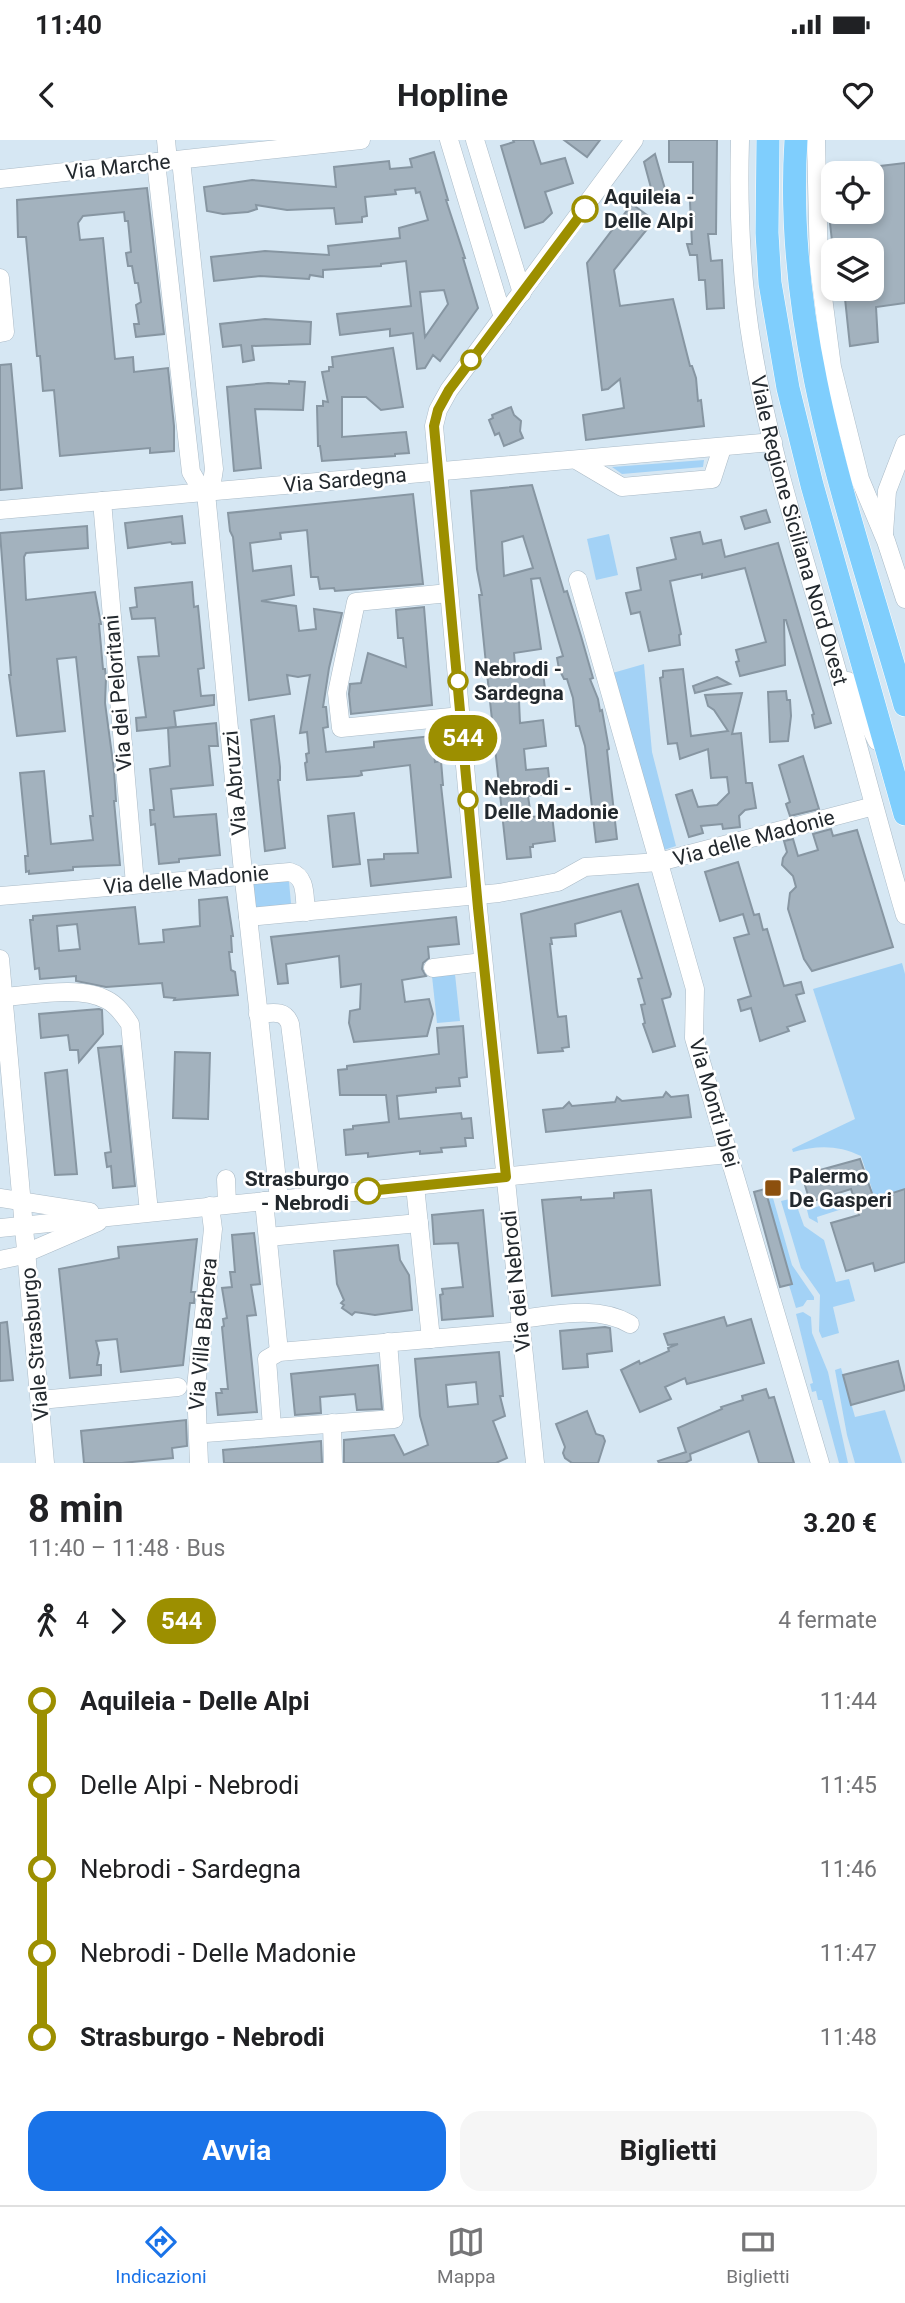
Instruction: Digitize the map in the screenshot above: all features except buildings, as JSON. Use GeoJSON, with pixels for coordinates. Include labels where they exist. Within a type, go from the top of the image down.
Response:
{"type":"FeatureCollection","features":[{"type":"Feature","properties":{"kind":"main road","name":"Viale Regione Siciliana Nord Ovest"},"geometry":{"type":"LineString","coordinates":[[768,140],[767,233],[770,283],[788,388],[812,485],[905,814]]}},
{"type":"Feature","properties":{"kind":"main road"},"geometry":{"type":"LineString","coordinates":[[796,144],[797,265],[812,369],[839,480],[904,702]]}},
{"type":"Feature","properties":{"kind":"street"},"geometry":{"type":"LineString","coordinates":[[166,140],[169,161]]}},
{"type":"Feature","properties":{"kind":"street","name":"Via Marche"},"geometry":{"type":"LineString","coordinates":[[0,180],[169,161],[267,145],[361,140]]}},
{"type":"Feature","properties":{"kind":"street"},"geometry":{"type":"LineString","coordinates":[[449,140],[503,318]]}},
{"type":"Feature","properties":{"kind":"street"},"geometry":{"type":"LineString","coordinates":[[475,140],[522,293]]}},
{"type":"Feature","properties":{"kind":"street","name":"Via dei Nebrodi"},"geometry":{"type":"LineString","coordinates":[[534,1463],[477,896],[434,426],[441,403],[634,140]]}},
{"type":"Feature","properties":{"kind":"street","name":"Viale Regione Siciliana Nord Ovest"},"geometry":{"type":"LineString","coordinates":[[740,140],[742,266],[753,352],[802,552],[905,915]]}},
{"type":"Feature","properties":{"kind":"street"},"geometry":{"type":"LineString","coordinates":[[816,140],[819,266],[832,367],[860,479],[884,536],[905,599]]}},
{"type":"Feature","properties":{"kind":"street","name":"Via Abruzzi"},"geometry":{"type":"LineString","coordinates":[[169,161],[198,316],[214,469],[212,482],[206,493],[258,1014],[272,1200],[268,1237],[279,1352]]}},
{"type":"Feature","properties":{"kind":"street","name":"Via Abruzzi"},"geometry":{"type":"LineString","coordinates":[[169,161],[173,319],[191,472],[206,493]]}},
{"type":"Feature","properties":{"kind":"street"},"geometry":{"type":"LineString","coordinates":[[0,287],[5,332],[0,333]]}},
{"type":"Feature","properties":{"kind":"street"},"geometry":{"type":"LineString","coordinates":[[173,319],[198,316]]}},
{"type":"Feature","properties":{"kind":"street","name":"Via Sardegna"},"geometry":{"type":"LineString","coordinates":[[0,510],[773,442]]}},
{"type":"Feature","properties":{"kind":"street"},"geometry":{"type":"LineString","coordinates":[[884,536],[887,491],[905,444]]}},
{"type":"Feature","properties":{"kind":"street"},"geometry":{"type":"LineString","coordinates":[[578,461],[622,487],[712,479],[722,448]]}},
{"type":"Feature","properties":{"kind":"street","name":"Via dei Peloritani"},"geometry":{"type":"LineString","coordinates":[[102,502],[135,884]]}},
{"type":"Feature","properties":{"kind":"street","name":"Via Monti Iblei"},"geometry":{"type":"LineString","coordinates":[[578,580],[695,989],[694,1038],[820,1463]]}},
{"type":"Feature","properties":{"kind":"street"},"geometry":{"type":"LineString","coordinates":[[449,593],[356,602],[337,693],[341,728],[461,716]]}},
{"type":"Feature","properties":{"kind":"street"},"geometry":{"type":"LineString","coordinates":[[824,626],[896,782]]}},
{"type":"Feature","properties":{"kind":"street","name":"Via delle Madonie"},"geometry":{"type":"LineString","coordinates":[[0,895],[289,872],[296,874],[303,883],[306,912],[477,896],[558,882],[585,867],[659,862],[874,806]]}},
{"type":"Feature","properties":{"kind":"street"},"geometry":{"type":"LineString","coordinates":[[248,917],[306,912]]}},
{"type":"Feature","properties":{"kind":"street","name":"Viale Strasburgo"},"geometry":{"type":"LineString","coordinates":[[0,959],[45,1463]]}},
{"type":"Feature","properties":{"kind":"street"},"geometry":{"type":"LineString","coordinates":[[433,968],[484,962]]}},
{"type":"Feature","properties":{"kind":"street"},"geometry":{"type":"LineString","coordinates":[[4,997],[75,992],[91,994],[108,1000],[121,1011],[130,1024],[149,1212]]}},
{"type":"Feature","properties":{"kind":"street"},"geometry":{"type":"LineString","coordinates":[[258,1014],[284,1014],[288,1017],[312,1196]]}},
{"type":"Feature","properties":{"kind":"street"},"geometry":{"type":"LineString","coordinates":[[0,1228],[727,1154]]}},
{"type":"Feature","properties":{"kind":"street","name":"Via Villa Barbera"},"geometry":{"type":"LineString","coordinates":[[199,1463],[196,1387],[213,1229],[226,1179]]}},
{"type":"Feature","properties":{"kind":"street"},"geometry":{"type":"LineString","coordinates":[[415,1186],[431,1339]]}},
{"type":"Feature","properties":{"kind":"street"},"geometry":{"type":"LineString","coordinates":[[0,1198],[114,1216]]}},
{"type":"Feature","properties":{"kind":"street"},"geometry":{"type":"LineString","coordinates":[[0,1260],[26,1253],[114,1216]]}},
{"type":"Feature","properties":{"kind":"street"},"geometry":{"type":"LineString","coordinates":[[268,1237],[419,1223]]}},
{"type":"Feature","properties":{"kind":"street"},"geometry":{"type":"LineString","coordinates":[[272,1427],[267,1359],[279,1352],[431,1339],[521,1325],[579,1312],[617,1316],[630,1324]]}},
{"type":"Feature","properties":{"kind":"street"},"geometry":{"type":"LineString","coordinates":[[205,1433],[394,1419],[388,1342]]}},
{"type":"Feature","properties":{"kind":"street"},"geometry":{"type":"LineString","coordinates":[[40,1400],[177,1387]]}},
{"type":"Feature","properties":{"kind":"street"},"geometry":{"type":"LineString","coordinates":[[332,1423],[333,1463]]}},
{"type":"Feature","properties":{"kind":"shaded area"},"geometry":{"type":"Polygon","coordinates":[[[704,460],[703,467],[622,474],[612,467],[704,460]]]}},
{"type":"Feature","properties":{"kind":"shaded area"},"geometry":{"type":"Polygon","coordinates":[[[609,534],[618,575],[596,580],[587,539],[609,534]]]}},
{"type":"Feature","properties":{"kind":"shaded area"},"geometry":{"type":"Polygon","coordinates":[[[644,664],[652,752],[676,846],[664,850],[609,674],[644,664]]]}},
{"type":"Feature","properties":{"kind":"shaded area"},"geometry":{"type":"Polygon","coordinates":[[[286,879],[289,882],[289,906],[257,909],[253,896],[255,882],[286,879]]]}},
{"type":"Feature","properties":{"kind":"shaded area"},"geometry":{"type":"Polygon","coordinates":[[[902,963],[905,974],[905,1189],[817,1217],[818,1223],[809,1218],[807,1210],[872,1189],[861,1156],[836,1148],[819,1147],[793,1152],[792,1149],[855,1119],[813,989],[902,963]]]}},
{"type":"Feature","properties":{"kind":"shaded area"},"geometry":{"type":"Polygon","coordinates":[[[455,974],[460,1021],[437,1023],[432,976],[455,974]]]}},
{"type":"Feature","properties":{"kind":"shaded area"},"geometry":{"type":"Polygon","coordinates":[[[776,1185],[773,1198],[792,1265],[814,1297],[814,1300],[807,1300],[803,1306],[796,1308],[789,1285],[792,1283],[765,1189],[776,1185]]]}},
{"type":"Feature","properties":{"kind":"shaded area"},"geometry":{"type":"Polygon","coordinates":[[[794,1198],[804,1226],[824,1240],[836,1282],[849,1279],[855,1301],[833,1307],[839,1333],[822,1338],[819,1331],[820,1295],[801,1268],[781,1201],[794,1198]]]}},
{"type":"Feature","properties":{"kind":"shaded area"},"geometry":{"type":"Polygon","coordinates":[[[803,1312],[811,1317],[812,1333],[828,1372],[848,1463],[839,1463],[822,1400],[818,1400],[816,1391],[812,1392],[810,1384],[813,1383],[796,1314],[803,1312]]]}},
{"type":"Feature","properties":{"kind":"shaded area"},"geometry":{"type":"Polygon","coordinates":[[[841,1368],[855,1417],[885,1410],[902,1463],[855,1463],[835,1370],[841,1368]]]}},
{"type":"Feature","properties":{"kind":"bus line","name":"544"},"geometry":{"type":"LineString","coordinates":[[368,1191],[506,1177],[478,908],[434,426],[438,410],[449,390],[585,209]]}},
{"type":"Feature","properties":{"kind":"place","name":"Aquileia - Delle Alpi"},"geometry":{"type":"Point","coordinates":[585,209]}},
{"type":"Feature","properties":{"kind":"place","name":"Nebrodi - Sardegna"},"geometry":{"type":"Point","coordinates":[458,681]}},
{"type":"Feature","properties":{"kind":"place","name":"Nebrodi - Delle Madonie"},"geometry":{"type":"Point","coordinates":[468,800]}},
{"type":"Feature","properties":{"kind":"place","name":"Palermo De Gasperi"},"geometry":{"type":"Point","coordinates":[773,1188]}},
{"type":"Feature","properties":{"kind":"place","name":"Strasburgo - Nebrodi"},"geometry":{"type":"Point","coordinates":[368,1191]}}]}
